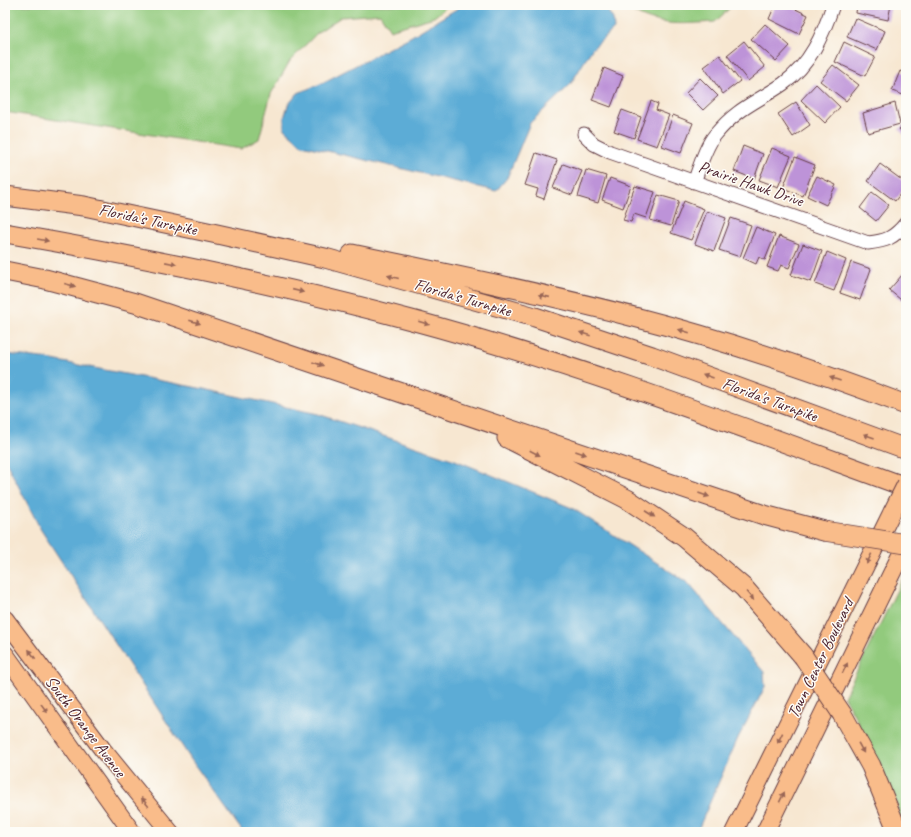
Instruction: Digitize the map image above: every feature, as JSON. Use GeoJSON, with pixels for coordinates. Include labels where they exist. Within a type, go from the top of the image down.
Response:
{"type":"FeatureCollection","features":[{"type":"Feature","properties":{"kind":"highway","name":"Florida's Turnpike"},"geometry":{"type":"LineString","coordinates":[[5,196],[84,206],[324,258],[535,317],[652,356],[906,449]]}},
{"type":"Feature","properties":{"kind":"highway"},"geometry":{"type":"LineString","coordinates":[[84,206],[336,250],[463,277],[642,319],[771,356],[906,405]]}},
{"type":"Feature","properties":{"kind":"highway"},"geometry":{"type":"LineString","coordinates":[[5,233],[111,251],[209,271],[315,295],[416,321],[642,391],[906,486]]}},
{"type":"Feature","properties":{"kind":"highway"},"geometry":{"type":"LineString","coordinates":[[5,272],[45,279],[135,303],[764,515],[824,531],[906,544]]}},
{"type":"Feature","properties":{"kind":"highway"},"geometry":{"type":"LineString","coordinates":[[398,391],[473,421],[627,499],[684,537],[744,588],[803,656],[842,714],[871,766],[896,825]]}},
{"type":"Feature","properties":{"kind":"highway"},"geometry":{"type":"LineString","coordinates":[[871,392],[906,401]]}},
{"type":"Feature","properties":{"kind":"main road","name":"Town Center Boulevard"},"geometry":{"type":"LineString","coordinates":[[734,832],[906,486]]}},
{"type":"Feature","properties":{"kind":"main road","name":"Town Center Boulevard"},"geometry":{"type":"LineString","coordinates":[[765,832],[906,544]]}},
{"type":"Feature","properties":{"kind":"main road","name":"South Orange Avenue"},"geometry":{"type":"LineString","coordinates":[[5,619],[103,750],[170,832]]}},
{"type":"Feature","properties":{"kind":"main road","name":"South Orange Avenue"},"geometry":{"type":"LineString","coordinates":[[5,654],[132,832]]}},
{"type":"Feature","properties":{"kind":"street"},"geometry":{"type":"LineString","coordinates":[[694,182],[714,136],[734,114],[784,83],[808,61],[824,33],[833,5]]}},
{"type":"Feature","properties":{"kind":"street","name":"Prairie Hawk Drive"},"geometry":{"type":"LineString","coordinates":[[584,134],[594,144],[610,152],[868,243],[885,241],[900,231],[906,223]]}},
{"type":"Feature","properties":{"kind":"green space"},"geometry":{"type":"Polygon","coordinates":[[[5,5],[449,5],[434,17],[390,30],[380,14],[341,17],[318,32],[290,61],[271,94],[259,139],[241,149],[5,112],[5,5]]]}},
{"type":"Feature","properties":{"kind":"green space"},"geometry":{"type":"Polygon","coordinates":[[[624,5],[733,5],[715,22],[679,24],[645,18],[624,5]]]}},
{"type":"Feature","properties":{"kind":"green space"},"geometry":{"type":"Polygon","coordinates":[[[906,572],[906,831],[878,762],[844,697],[906,572]]]}},
{"type":"Feature","properties":{"kind":"water"},"geometry":{"type":"Polygon","coordinates":[[[463,5],[604,5],[613,19],[614,29],[592,49],[570,85],[530,123],[507,178],[496,191],[302,145],[284,129],[284,118],[288,105],[298,93],[320,84],[410,37],[463,5]]]}},
{"type":"Feature","properties":{"kind":"water"},"geometry":{"type":"Polygon","coordinates":[[[5,354],[42,358],[204,389],[318,414],[455,460],[572,508],[688,583],[764,672],[765,687],[738,738],[697,832],[243,832],[192,761],[41,530],[5,460],[5,354]]]}},
{"type":"Feature","properties":{"kind":"building"},"geometry":{"type":"Polygon","coordinates":[[[775,5],[787,5],[808,15],[799,34],[769,19],[775,5]]]}},
{"type":"Feature","properties":{"kind":"building"},"geometry":{"type":"Polygon","coordinates":[[[857,5],[891,5],[888,20],[856,13],[857,5]]]}},
{"type":"Feature","properties":{"kind":"building"},"geometry":{"type":"Polygon","coordinates":[[[855,18],[885,31],[877,50],[847,37],[855,18]]]}},
{"type":"Feature","properties":{"kind":"building"},"geometry":{"type":"Polygon","coordinates":[[[765,24],[790,46],[776,61],[751,39],[765,24]]]}},
{"type":"Feature","properties":{"kind":"building"},"geometry":{"type":"Polygon","coordinates":[[[744,41],[765,67],[748,81],[727,55],[744,41]]]}},
{"type":"Feature","properties":{"kind":"building"},"geometry":{"type":"Polygon","coordinates":[[[844,42],[875,57],[865,76],[835,62],[844,42]]]}},
{"type":"Feature","properties":{"kind":"building"},"geometry":{"type":"Polygon","coordinates":[[[720,55],[740,81],[723,94],[704,67],[720,55]]]}},
{"type":"Feature","properties":{"kind":"building"},"geometry":{"type":"Polygon","coordinates":[[[833,65],[859,85],[846,101],[820,81],[833,65]]]}},
{"type":"Feature","properties":{"kind":"building"},"geometry":{"type":"Polygon","coordinates":[[[604,68],[623,76],[611,107],[592,100],[604,68]]]}},
{"type":"Feature","properties":{"kind":"building"},"geometry":{"type":"Polygon","coordinates":[[[900,71],[906,73],[906,96],[892,91],[900,71]]]}},
{"type":"Feature","properties":{"kind":"building"},"geometry":{"type":"Polygon","coordinates":[[[700,78],[718,96],[703,110],[686,93],[700,78]]]}},
{"type":"Feature","properties":{"kind":"building"},"geometry":{"type":"Polygon","coordinates":[[[816,84],[840,107],[825,123],[801,100],[816,84]]]}},
{"type":"Feature","properties":{"kind":"building"},"geometry":{"type":"Polygon","coordinates":[[[651,101],[658,104],[656,110],[669,115],[657,146],[637,139],[651,101]]]}},
{"type":"Feature","properties":{"kind":"building"},"geometry":{"type":"Polygon","coordinates":[[[796,102],[810,125],[793,137],[778,114],[796,102]]]}},
{"type":"Feature","properties":{"kind":"building"},"geometry":{"type":"Polygon","coordinates":[[[895,103],[900,124],[868,133],[863,113],[895,103]]]}},
{"type":"Feature","properties":{"kind":"building"},"geometry":{"type":"Polygon","coordinates":[[[622,110],[641,117],[634,138],[614,131],[622,110]]]}},
{"type":"Feature","properties":{"kind":"building"},"geometry":{"type":"Polygon","coordinates":[[[673,115],[693,123],[681,153],[662,146],[673,115]]]}},
{"type":"Feature","properties":{"kind":"building"},"geometry":{"type":"Polygon","coordinates":[[[906,122],[906,137],[899,129],[906,122]]]}},
{"type":"Feature","properties":{"kind":"building"},"geometry":{"type":"Polygon","coordinates":[[[743,146],[763,154],[754,179],[734,171],[743,146]]]}},
{"type":"Feature","properties":{"kind":"building"},"geometry":{"type":"Polygon","coordinates":[[[772,148],[791,156],[778,187],[759,180],[772,148]]]}},
{"type":"Feature","properties":{"kind":"building"},"geometry":{"type":"Polygon","coordinates":[[[536,153],[557,160],[544,199],[536,196],[538,189],[525,185],[536,153]]]}},
{"type":"Feature","properties":{"kind":"building"},"geometry":{"type":"Polygon","coordinates":[[[795,157],[815,165],[803,196],[783,188],[795,157]]]}},
{"type":"Feature","properties":{"kind":"building"},"geometry":{"type":"Polygon","coordinates":[[[563,164],[582,171],[572,195],[553,188],[563,164]]]}},
{"type":"Feature","properties":{"kind":"building"},"geometry":{"type":"Polygon","coordinates":[[[880,164],[906,183],[906,186],[895,201],[868,181],[880,164]]]}},
{"type":"Feature","properties":{"kind":"building"},"geometry":{"type":"Polygon","coordinates":[[[586,170],[606,176],[598,203],[578,197],[586,170]]]}},
{"type":"Feature","properties":{"kind":"building"},"geometry":{"type":"Polygon","coordinates":[[[817,176],[836,185],[826,205],[807,196],[817,176]]]}},
{"type":"Feature","properties":{"kind":"building"},"geometry":{"type":"Polygon","coordinates":[[[610,178],[631,186],[623,208],[602,200],[610,178]]]}},
{"type":"Feature","properties":{"kind":"building"},"geometry":{"type":"Polygon","coordinates":[[[635,186],[655,192],[646,218],[634,214],[631,222],[623,220],[635,186]]]}},
{"type":"Feature","properties":{"kind":"building"},"geometry":{"type":"Polygon","coordinates":[[[872,192],[889,205],[876,221],[860,208],[872,192]]]}},
{"type":"Feature","properties":{"kind":"building"},"geometry":{"type":"Polygon","coordinates":[[[658,195],[679,201],[671,226],[650,220],[658,195]]]}},
{"type":"Feature","properties":{"kind":"building"},"geometry":{"type":"Polygon","coordinates":[[[684,201],[704,209],[691,240],[671,233],[684,201]]]}},
{"type":"Feature","properties":{"kind":"building"},"geometry":{"type":"Polygon","coordinates":[[[707,211],[726,218],[714,251],[695,244],[707,211]]]}},
{"type":"Feature","properties":{"kind":"building"},"geometry":{"type":"Polygon","coordinates":[[[731,218],[751,225],[740,257],[719,250],[731,218]]]}},
{"type":"Feature","properties":{"kind":"building"},"geometry":{"type":"Polygon","coordinates":[[[756,227],[775,235],[765,260],[759,257],[756,264],[743,258],[756,227]]]}},
{"type":"Feature","properties":{"kind":"building"},"geometry":{"type":"Polygon","coordinates":[[[779,236],[799,244],[789,268],[781,265],[778,271],[767,267],[779,236]]]}},
{"type":"Feature","properties":{"kind":"building"},"geometry":{"type":"Polygon","coordinates":[[[803,244],[822,251],[811,282],[791,275],[803,244]]]}},
{"type":"Feature","properties":{"kind":"building"},"geometry":{"type":"Polygon","coordinates":[[[827,252],[846,260],[834,291],[815,284],[827,252]]]}},
{"type":"Feature","properties":{"kind":"building"},"geometry":{"type":"Polygon","coordinates":[[[851,262],[871,269],[860,300],[840,293],[851,262]]]}},
{"type":"Feature","properties":{"kind":"building"},"geometry":{"type":"Polygon","coordinates":[[[903,274],[906,277],[906,304],[889,290],[903,274]]]}}]}
